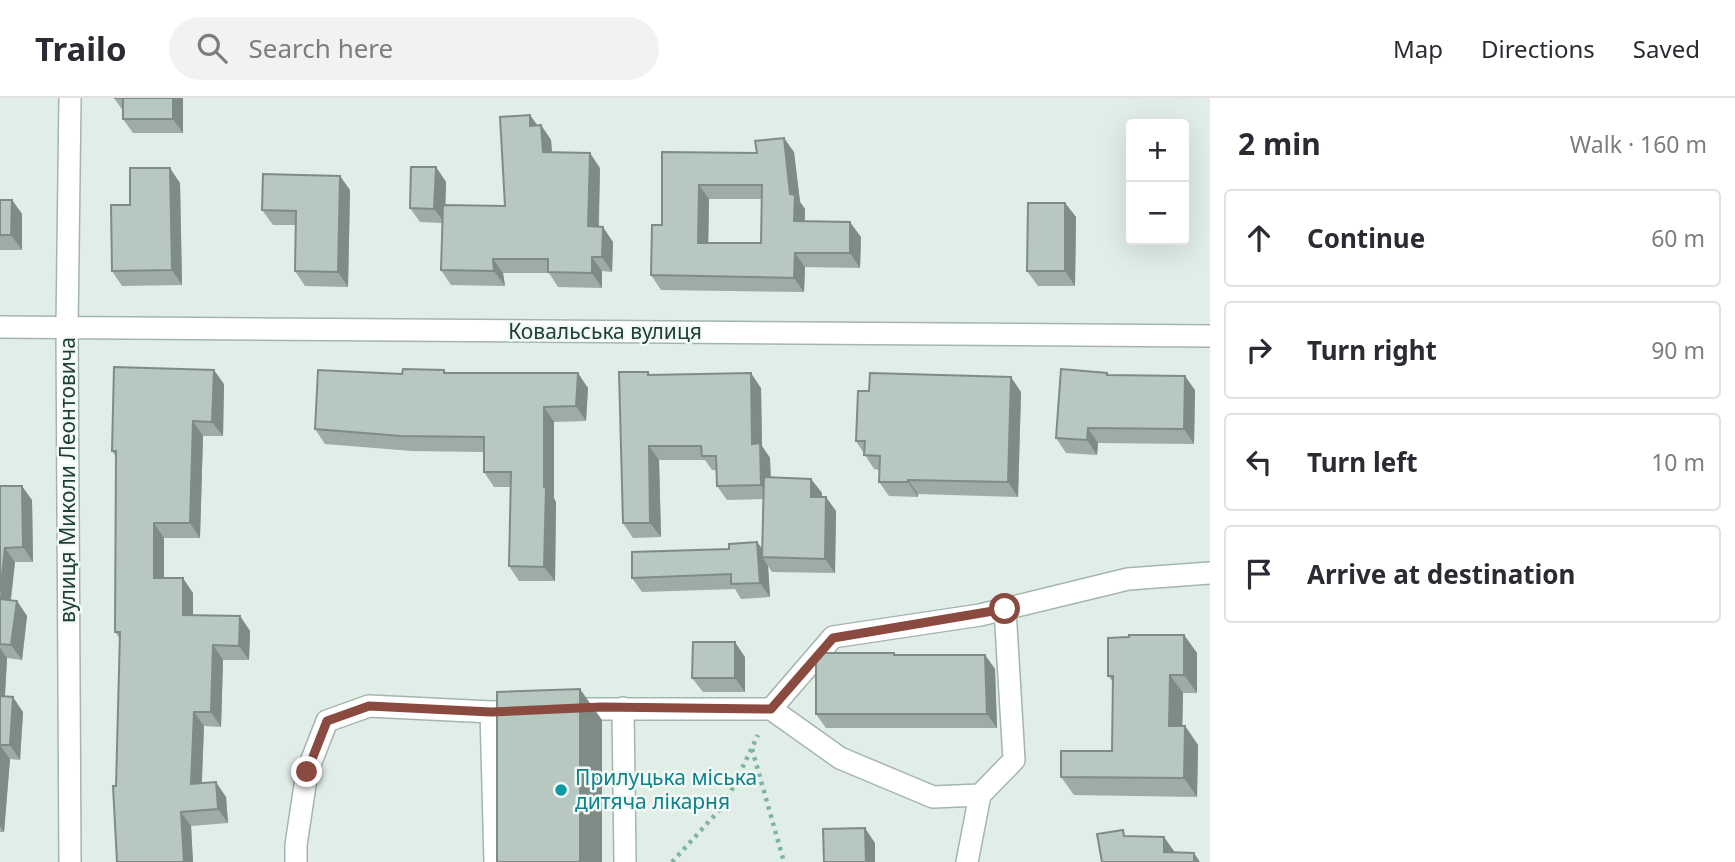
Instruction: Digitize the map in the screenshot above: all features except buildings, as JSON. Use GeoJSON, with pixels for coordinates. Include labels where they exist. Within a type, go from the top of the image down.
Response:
{"type":"FeatureCollection","features":[{"type":"Feature","properties":{"kind":"street","name":"вулиця Миколи Леонтовича"},"geometry":{"type":"LineString","coordinates":[[70,98],[67,328],[70,862]]}},
{"type":"Feature","properties":{"kind":"street","name":"Ковальська вулиця"},"geometry":{"type":"LineString","coordinates":[[0,327],[1210,337]]}},
{"type":"Feature","properties":{"kind":"street"},"geometry":{"type":"LineString","coordinates":[[771,709],[833,638],[1005,609],[1128,579],[1210,573]]}},
{"type":"Feature","properties":{"kind":"street"},"geometry":{"type":"LineString","coordinates":[[967,862],[981,796],[1014,760],[1005,609]]}},
{"type":"Feature","properties":{"kind":"street"},"geometry":{"type":"LineString","coordinates":[[296,862],[307,772],[327,721],[369,706],[491,712],[623,708],[771,709],[840,758],[933,797],[981,796]]}},
{"type":"Feature","properties":{"kind":"street"},"geometry":{"type":"LineString","coordinates":[[623,708],[625,862]]}},
{"type":"Feature","properties":{"kind":"street"},"geometry":{"type":"LineString","coordinates":[[491,712],[495,862]]}},
{"type":"Feature","properties":{"kind":"path"},"geometry":{"type":"LineString","coordinates":[[672,862],[725,804],[771,709]]}},
{"type":"Feature","properties":{"kind":"path"},"geometry":{"type":"LineString","coordinates":[[752,748],[784,862]]}},
{"type":"Feature","properties":{"kind":"place","name":"Прилуцька міська дитяча лікарня"},"geometry":{"type":"Point","coordinates":[561,790]}},
{"type":"Feature","properties":{"kind":"route"},"geometry":{"type":"LineString","coordinates":[[307,772],[327,721],[369,706],[491,712],[601,707],[771,709],[833,638],[1005,609]]}}]}
